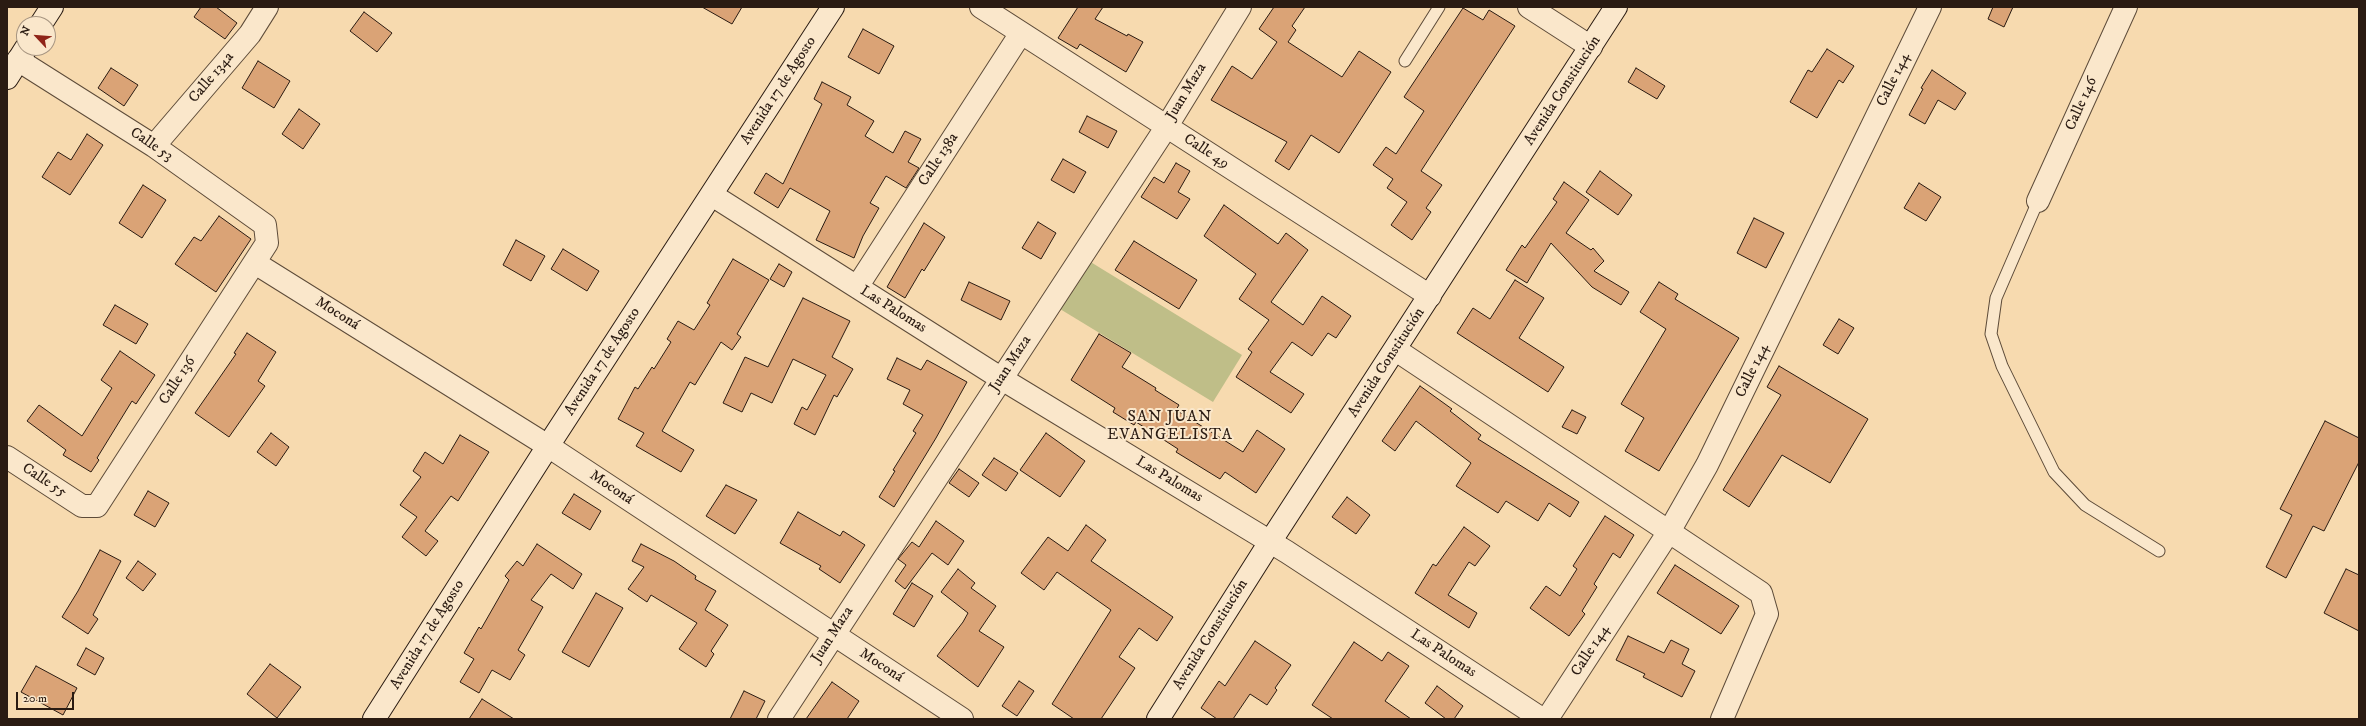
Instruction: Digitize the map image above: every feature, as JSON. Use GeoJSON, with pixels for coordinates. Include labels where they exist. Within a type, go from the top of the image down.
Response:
{"type":"FeatureCollection","features":[{"type":"Feature","properties":{"kind":"street"},"geometry":{"type":"LineString","coordinates":[[47,16],[52,7]]}},
{"type":"Feature","properties":{"kind":"street","name":"Calle 134a"},"geometry":{"type":"LineString","coordinates":[[154,146],[250,34],[268,7]]}},
{"type":"Feature","properties":{"kind":"street","name":"Avenida 17 de Agosto"},"geometry":{"type":"LineString","coordinates":[[374,719],[548,446],[833,7]]}},
{"type":"Feature","properties":{"kind":"street","name":"Calle 49"},"geometry":{"type":"LineString","coordinates":[[981,7],[1430,296]]}},
{"type":"Feature","properties":{"kind":"street","name":"Juan Maza"},"geometry":{"type":"LineString","coordinates":[[779,719],[1166,126],[1240,7]]}},
{"type":"Feature","properties":{"kind":"street"},"geometry":{"type":"LineString","coordinates":[[1529,7],[1591,46]]}},
{"type":"Feature","properties":{"kind":"street","name":"Avenida Constitución"},"geometry":{"type":"LineString","coordinates":[[1158,719],[1270,542],[1396,350],[1616,7]]}},
{"type":"Feature","properties":{"kind":"street","name":"Calle 144"},"geometry":{"type":"LineString","coordinates":[[1547,719],[1670,530],[1707,465],[1930,7]]}},
{"type":"Feature","properties":{"kind":"street","name":"Calle 146"},"geometry":{"type":"LineString","coordinates":[[2038,201],[2126,7]]}},
{"type":"Feature","properties":{"kind":"street","name":"Calle 138a"},"geometry":{"type":"LineString","coordinates":[[857,287],[1021,33]]}},
{"type":"Feature","properties":{"kind":"street","name":"Calle 53"},"geometry":{"type":"LineString","coordinates":[[17,62],[154,146],[265,225],[267,243]]}},
{"type":"Feature","properties":{"kind":"street","name":"Las Palomas"},"geometry":{"type":"LineString","coordinates":[[712,195],[1002,379],[1270,542],[1542,719]]}},
{"type":"Feature","properties":{"kind":"street","name":"Calle 136"},"geometry":{"type":"LineString","coordinates":[[82,506],[97,506],[267,243]]}},
{"type":"Feature","properties":{"kind":"street","name":"Moconá"},"geometry":{"type":"LineString","coordinates":[[255,263],[548,446],[962,719]]}},
{"type":"Feature","properties":{"kind":"street"},"geometry":{"type":"LineString","coordinates":[[1396,350],[1670,530],[1761,593],[1767,614],[1722,719]]}},
{"type":"Feature","properties":{"kind":"street","name":"Calle 55"},"geometry":{"type":"LineString","coordinates":[[7,457],[82,506]]}},
{"type":"Feature","properties":{"kind":"lane"},"geometry":{"type":"LineString","coordinates":[[1405,61],[1439,7]]}},
{"type":"Feature","properties":{"kind":"lane"},"geometry":{"type":"LineString","coordinates":[[2038,201],[1996,298],[1991,334],[1998,353],[2054,472],[2085,505],[2159,551]]}},
{"type":"Feature","properties":{"kind":"shaded area"},"geometry":{"type":"Polygon","coordinates":[[[1089,261],[1242,355],[1213,402],[1060,309],[1089,261]]]}},
{"type":"Feature","properties":{"kind":"building"},"geometry":{"type":"Polygon","coordinates":[[[201,7],[216,7],[237,23],[225,39],[194,17],[201,7]]]}},
{"type":"Feature","properties":{"kind":"building"},"geometry":{"type":"Polygon","coordinates":[[[702,7],[742,7],[732,24],[702,7]]]}},
{"type":"Feature","properties":{"kind":"building"},"geometry":{"type":"Polygon","coordinates":[[[1078,7],[1103,7],[1095,19],[1127,36],[1128,34],[1143,42],[1126,72],[1080,44],[1077,49],[1058,38],[1078,7]]]}},
{"type":"Feature","properties":{"kind":"building"},"geometry":{"type":"Polygon","coordinates":[[[1274,7],[1305,7],[1292,26],[1296,30],[1288,42],[1342,77],[1359,51],[1391,72],[1339,153],[1311,135],[1289,170],[1275,161],[1287,142],[1211,100],[1232,66],[1252,79],[1277,42],[1259,29],[1274,7]]]}},
{"type":"Feature","properties":{"kind":"building"},"geometry":{"type":"Polygon","coordinates":[[[1993,7],[2013,7],[2004,27],[1988,19],[1993,7]]]}},
{"type":"Feature","properties":{"kind":"building"},"geometry":{"type":"Polygon","coordinates":[[[1463,8],[1483,20],[1489,10],[1515,26],[1421,171],[1442,185],[1426,208],[1431,212],[1412,240],[1391,225],[1407,202],[1387,188],[1393,179],[1373,165],[1386,147],[1396,154],[1424,111],[1404,97],[1463,8]]]}},
{"type":"Feature","properties":{"kind":"building"},"geometry":{"type":"Polygon","coordinates":[[[364,12],[392,33],[377,52],[350,31],[364,12]]]}},
{"type":"Feature","properties":{"kind":"building"},"geometry":{"type":"Polygon","coordinates":[[[863,29],[894,46],[879,74],[848,57],[863,29]]]}},
{"type":"Feature","properties":{"kind":"building"},"geometry":{"type":"Polygon","coordinates":[[[1827,49],[1854,66],[1843,83],[1839,80],[1817,118],[1790,102],[1808,70],[1812,72],[1827,49]]]}},
{"type":"Feature","properties":{"kind":"building"},"geometry":{"type":"Polygon","coordinates":[[[258,61],[290,81],[274,108],[242,88],[258,61]]]}},
{"type":"Feature","properties":{"kind":"building"},"geometry":{"type":"Polygon","coordinates":[[[111,68],[138,85],[124,106],[98,88],[111,68]]]}},
{"type":"Feature","properties":{"kind":"building"},"geometry":{"type":"Polygon","coordinates":[[[1636,68],[1665,86],[1657,99],[1628,82],[1636,68]]]}},
{"type":"Feature","properties":{"kind":"building"},"geometry":{"type":"Polygon","coordinates":[[[1932,70],[1966,93],[1955,110],[1938,100],[1925,124],[1909,115],[1923,89],[1921,88],[1932,70]]]}},
{"type":"Feature","properties":{"kind":"building"},"geometry":{"type":"Polygon","coordinates":[[[822,82],[851,97],[847,105],[874,121],[865,136],[893,153],[905,131],[921,139],[908,162],[919,168],[906,188],[886,176],[870,203],[879,208],[863,236],[854,258],[816,240],[830,211],[790,188],[778,208],[754,193],[766,173],[783,184],[822,104],[814,99],[822,82]]]}},
{"type":"Feature","properties":{"kind":"building"},"geometry":{"type":"Polygon","coordinates":[[[299,109],[320,124],[303,149],[282,134],[299,109]]]}},
{"type":"Feature","properties":{"kind":"building"},"geometry":{"type":"Polygon","coordinates":[[[1087,116],[1117,131],[1108,148],[1079,132],[1087,116]]]}},
{"type":"Feature","properties":{"kind":"building"},"geometry":{"type":"Polygon","coordinates":[[[87,134],[103,145],[70,195],[42,177],[58,152],[71,160],[87,134]]]}},
{"type":"Feature","properties":{"kind":"building"},"geometry":{"type":"Polygon","coordinates":[[[1063,159],[1086,172],[1074,193],[1051,180],[1063,159]]]}},
{"type":"Feature","properties":{"kind":"building"},"geometry":{"type":"Polygon","coordinates":[[[1176,163],[1190,171],[1178,192],[1190,199],[1177,219],[1141,197],[1154,177],[1164,183],[1176,163]]]}},
{"type":"Feature","properties":{"kind":"building"},"geometry":{"type":"Polygon","coordinates":[[[1600,171],[1632,195],[1618,215],[1586,192],[1600,171]]]}},
{"type":"Feature","properties":{"kind":"building"},"geometry":{"type":"Polygon","coordinates":[[[1564,182],[1589,200],[1566,233],[1591,250],[1593,248],[1604,261],[1594,271],[1629,292],[1621,305],[1592,287],[1551,243],[1527,283],[1506,270],[1522,245],[1525,248],[1557,202],[1553,199],[1564,182]]]}},
{"type":"Feature","properties":{"kind":"building"},"geometry":{"type":"Polygon","coordinates":[[[1919,183],[1941,197],[1926,221],[1904,208],[1919,183]]]}},
{"type":"Feature","properties":{"kind":"building"},"geometry":{"type":"Polygon","coordinates":[[[143,185],[166,200],[142,238],[119,223],[143,185]]]}},
{"type":"Feature","properties":{"kind":"building"},"geometry":{"type":"Polygon","coordinates":[[[1224,205],[1278,244],[1286,233],[1308,250],[1271,302],[1303,325],[1322,296],[1351,316],[1336,338],[1328,333],[1312,356],[1292,342],[1270,372],[1304,394],[1291,413],[1236,377],[1252,352],[1248,349],[1269,320],[1239,299],[1256,274],[1204,236],[1224,205]]]}},
{"type":"Feature","properties":{"kind":"building"},"geometry":{"type":"Polygon","coordinates":[[[219,216],[251,239],[216,292],[175,264],[194,237],[201,241],[219,216]]]}},
{"type":"Feature","properties":{"kind":"building"},"geometry":{"type":"Polygon","coordinates":[[[1754,218],[1784,233],[1766,268],[1737,253],[1754,218]]]}},
{"type":"Feature","properties":{"kind":"building"},"geometry":{"type":"Polygon","coordinates":[[[1038,222],[1056,233],[1041,259],[1022,248],[1038,222]]]}},
{"type":"Feature","properties":{"kind":"building"},"geometry":{"type":"Polygon","coordinates":[[[924,223],[945,237],[924,271],[922,269],[905,298],[887,287],[924,223]]]}},
{"type":"Feature","properties":{"kind":"building"},"geometry":{"type":"Polygon","coordinates":[[[516,240],[545,256],[531,281],[503,265],[516,240]]]}},
{"type":"Feature","properties":{"kind":"building"},"geometry":{"type":"Polygon","coordinates":[[[1134,241],[1197,280],[1179,309],[1115,270],[1134,241]]]}},
{"type":"Feature","properties":{"kind":"building"},"geometry":{"type":"Polygon","coordinates":[[[563,249],[599,271],[587,291],[551,269],[563,249]]]}},
{"type":"Feature","properties":{"kind":"building"},"geometry":{"type":"Polygon","coordinates":[[[733,259],[769,280],[737,334],[741,337],[732,350],[721,342],[695,385],[690,382],[662,431],[694,450],[681,472],[636,446],[644,433],[618,419],[635,387],[638,389],[652,367],[654,369],[671,342],[667,339],[678,321],[694,330],[710,305],[707,303],[733,259]]]}},
{"type":"Feature","properties":{"kind":"building"},"geometry":{"type":"Polygon","coordinates":[[[779,264],[792,272],[784,287],[770,279],[779,264]]]}},
{"type":"Feature","properties":{"kind":"building"},"geometry":{"type":"Polygon","coordinates":[[[1515,280],[1544,298],[1519,338],[1564,367],[1548,392],[1457,333],[1473,308],[1490,319],[1515,280]]]}},
{"type":"Feature","properties":{"kind":"building"},"geometry":{"type":"Polygon","coordinates":[[[969,282],[1010,301],[1001,320],[961,300],[969,282]]]}},
{"type":"Feature","properties":{"kind":"building"},"geometry":{"type":"Polygon","coordinates":[[[1659,282],[1678,294],[1675,299],[1739,338],[1659,471],[1625,451],[1644,418],[1621,404],[1666,329],[1640,312],[1659,282]]]}},
{"type":"Feature","properties":{"kind":"building"},"geometry":{"type":"Polygon","coordinates":[[[803,298],[850,321],[832,357],[853,369],[837,397],[834,395],[815,435],[794,424],[802,407],[807,410],[826,375],[793,359],[772,403],[751,393],[742,412],[723,403],[745,357],[768,367],[803,298]]]}},
{"type":"Feature","properties":{"kind":"building"},"geometry":{"type":"Polygon","coordinates":[[[115,305],[148,324],[136,344],[103,325],[115,305]]]}},
{"type":"Feature","properties":{"kind":"building"},"geometry":{"type":"Polygon","coordinates":[[[1839,319],[1854,328],[1838,354],[1823,345],[1839,319]]]}},
{"type":"Feature","properties":{"kind":"building"},"geometry":{"type":"Polygon","coordinates":[[[247,333],[276,352],[258,381],[265,386],[229,437],[195,413],[236,354],[234,353],[247,333]]]}},
{"type":"Feature","properties":{"kind":"building"},"geometry":{"type":"Polygon","coordinates":[[[1099,334],[1131,353],[1122,367],[1156,388],[1155,390],[1179,405],[1176,410],[1243,452],[1257,430],[1285,449],[1256,493],[1225,472],[1220,479],[1176,452],[1178,449],[1136,422],[1134,425],[1113,412],[1115,408],[1071,380],[1099,334]]]}},
{"type":"Feature","properties":{"kind":"building"},"geometry":{"type":"Polygon","coordinates":[[[120,351],[155,375],[136,404],[132,401],[97,458],[99,460],[91,472],[63,455],[66,450],[27,421],[39,405],[82,436],[112,388],[101,380],[120,351]]]}},
{"type":"Feature","properties":{"kind":"building"},"geometry":{"type":"Polygon","coordinates":[[[897,358],[921,370],[927,360],[967,382],[936,438],[894,507],[879,497],[895,471],[893,470],[916,433],[913,431],[923,415],[903,404],[910,390],[887,379],[897,358]]]}},
{"type":"Feature","properties":{"kind":"building"},"geometry":{"type":"Polygon","coordinates":[[[1779,366],[1868,419],[1830,483],[1782,455],[1749,507],[1723,490],[1781,395],[1767,387],[1779,366]]]}},
{"type":"Feature","properties":{"kind":"building"},"geometry":{"type":"Polygon","coordinates":[[[1420,386],[1452,409],[1450,411],[1481,435],[1478,439],[1579,502],[1570,517],[1549,503],[1538,521],[1506,501],[1498,513],[1456,486],[1471,463],[1416,421],[1395,451],[1382,441],[1420,386]]]}},
{"type":"Feature","properties":{"kind":"building"},"geometry":{"type":"Polygon","coordinates":[[[1572,410],[1586,417],[1577,434],[1562,427],[1572,410]]]}},
{"type":"Feature","properties":{"kind":"building"},"geometry":{"type":"Polygon","coordinates":[[[2325,421],[2359,438],[2359,462],[2324,531],[2313,526],[2286,578],[2266,567],[2292,515],[2280,509],[2325,421]]]}},
{"type":"Feature","properties":{"kind":"building"},"geometry":{"type":"Polygon","coordinates":[[[271,433],[289,447],[276,466],[257,452],[271,433]]]}},
{"type":"Feature","properties":{"kind":"building"},"geometry":{"type":"Polygon","coordinates":[[[1046,433],[1085,461],[1060,497],[1020,470],[1046,433]]]}},
{"type":"Feature","properties":{"kind":"building"},"geometry":{"type":"Polygon","coordinates":[[[460,435],[489,452],[458,501],[451,496],[425,531],[438,541],[426,556],[402,537],[417,517],[400,505],[421,477],[413,471],[425,452],[443,464],[460,435]]]}},
{"type":"Feature","properties":{"kind":"building"},"geometry":{"type":"Polygon","coordinates":[[[994,458],[1018,473],[1006,491],[982,475],[994,458]]]}},
{"type":"Feature","properties":{"kind":"building"},"geometry":{"type":"Polygon","coordinates":[[[959,469],[979,483],[969,497],[949,483],[959,469]]]}},
{"type":"Feature","properties":{"kind":"building"},"geometry":{"type":"Polygon","coordinates":[[[726,485],[757,500],[735,534],[706,516],[726,485]]]}},
{"type":"Feature","properties":{"kind":"building"},"geometry":{"type":"Polygon","coordinates":[[[148,491],[169,503],[155,527],[134,515],[148,491]]]}},
{"type":"Feature","properties":{"kind":"building"},"geometry":{"type":"Polygon","coordinates":[[[574,494],[601,511],[590,530],[562,513],[574,494]]]}},
{"type":"Feature","properties":{"kind":"building"},"geometry":{"type":"Polygon","coordinates":[[[1347,497],[1370,515],[1356,534],[1332,517],[1347,497]]]}},
{"type":"Feature","properties":{"kind":"building"},"geometry":{"type":"Polygon","coordinates":[[[798,512],[840,536],[843,531],[865,545],[840,583],[819,569],[821,566],[780,543],[798,512]]]}},
{"type":"Feature","properties":{"kind":"building"},"geometry":{"type":"Polygon","coordinates":[[[1605,516],[1634,535],[1620,558],[1613,553],[1594,584],[1597,587],[1582,611],[1585,614],[1569,636],[1530,608],[1546,586],[1560,596],[1577,569],[1573,566],[1605,516]]]}},
{"type":"Feature","properties":{"kind":"building"},"geometry":{"type":"Polygon","coordinates":[[[936,521],[964,541],[948,565],[932,553],[905,589],[895,581],[906,565],[898,559],[912,542],[919,547],[936,521]]]}},
{"type":"Feature","properties":{"kind":"building"},"geometry":{"type":"Polygon","coordinates":[[[1086,525],[1106,540],[1091,561],[1173,617],[1157,641],[1139,628],[1119,657],[1135,668],[1101,719],[1074,719],[1052,704],[1111,610],[1057,572],[1044,590],[1021,573],[1048,537],[1068,551],[1086,525]]]}},
{"type":"Feature","properties":{"kind":"building"},"geometry":{"type":"Polygon","coordinates":[[[1464,527],[1490,546],[1475,566],[1469,562],[1448,595],[1477,613],[1469,628],[1415,593],[1433,564],[1436,566],[1464,527]]]}},
{"type":"Feature","properties":{"kind":"building"},"geometry":{"type":"Polygon","coordinates":[[[537,544],[582,574],[573,589],[551,574],[531,600],[543,607],[518,650],[525,655],[510,680],[492,670],[479,693],[460,682],[474,659],[464,653],[479,627],[481,629],[509,580],[505,576],[517,561],[523,566],[537,544]]]}},
{"type":"Feature","properties":{"kind":"building"},"geometry":{"type":"Polygon","coordinates":[[[641,544],[674,561],[696,576],[695,579],[716,591],[705,610],[728,625],[711,651],[714,654],[706,667],[679,649],[697,623],[651,595],[647,602],[628,589],[644,567],[632,561],[641,544]]]}},
{"type":"Feature","properties":{"kind":"building"},"geometry":{"type":"Polygon","coordinates":[[[100,550],[121,561],[93,615],[98,619],[88,634],[62,617],[100,550]]]}},
{"type":"Feature","properties":{"kind":"building"},"geometry":{"type":"Polygon","coordinates":[[[138,561],[156,574],[143,591],[126,578],[138,561]]]}},
{"type":"Feature","properties":{"kind":"building"},"geometry":{"type":"Polygon","coordinates":[[[1675,565],[1739,606],[1721,634],[1657,593],[1675,565]]]}},
{"type":"Feature","properties":{"kind":"building"},"geometry":{"type":"Polygon","coordinates":[[[958,569],[975,583],[971,588],[996,606],[979,631],[1004,647],[978,687],[937,656],[963,622],[968,613],[941,592],[958,569]]]}},
{"type":"Feature","properties":{"kind":"building"},"geometry":{"type":"Polygon","coordinates":[[[2346,569],[2359,575],[2359,631],[2324,613],[2346,569]]]}},
{"type":"Feature","properties":{"kind":"building"},"geometry":{"type":"Polygon","coordinates":[[[912,583],[933,596],[914,627],[893,614],[912,583]]]}},
{"type":"Feature","properties":{"kind":"building"},"geometry":{"type":"Polygon","coordinates":[[[596,593],[623,608],[589,667],[562,652],[596,593]]]}},
{"type":"Feature","properties":{"kind":"building"},"geometry":{"type":"Polygon","coordinates":[[[1628,636],[1664,653],[1671,640],[1689,649],[1682,664],[1695,671],[1682,697],[1643,677],[1645,674],[1616,660],[1628,636]]]}},
{"type":"Feature","properties":{"kind":"building"},"geometry":{"type":"Polygon","coordinates":[[[1255,641],[1291,665],[1275,688],[1277,690],[1267,705],[1250,694],[1233,719],[1217,719],[1201,708],[1219,681],[1225,686],[1255,641]]]}},
{"type":"Feature","properties":{"kind":"building"},"geometry":{"type":"Polygon","coordinates":[[[1354,642],[1382,661],[1388,652],[1409,666],[1385,701],[1411,719],[1333,719],[1312,705],[1354,642]]]}},
{"type":"Feature","properties":{"kind":"building"},"geometry":{"type":"Polygon","coordinates":[[[86,648],[104,658],[95,675],[77,665],[86,648]]]}},
{"type":"Feature","properties":{"kind":"building"},"geometry":{"type":"Polygon","coordinates":[[[270,664],[301,687],[277,718],[247,694],[270,664]]]}},
{"type":"Feature","properties":{"kind":"building"},"geometry":{"type":"Polygon","coordinates":[[[36,666],[77,688],[63,715],[21,692],[36,666]]]}},
{"type":"Feature","properties":{"kind":"building"},"geometry":{"type":"Polygon","coordinates":[[[1019,681],[1034,691],[1017,716],[1002,706],[1019,681]]]}},
{"type":"Feature","properties":{"kind":"building"},"geometry":{"type":"Polygon","coordinates":[[[832,682],[859,701],[847,719],[806,719],[832,682]]]}},
{"type":"Feature","properties":{"kind":"building"},"geometry":{"type":"Polygon","coordinates":[[[1437,686],[1463,706],[1454,719],[1446,719],[1425,703],[1437,686]]]}},
{"type":"Feature","properties":{"kind":"building"},"geometry":{"type":"Polygon","coordinates":[[[744,691],[765,701],[756,719],[730,719],[744,691]]]}},
{"type":"Feature","properties":{"kind":"building"},"geometry":{"type":"Polygon","coordinates":[[[482,699],[514,719],[469,719],[482,699]]]}},
{"type":"Feature","properties":{"kind":"district","name":"SAN JUAN EVANGELISTA"},"geometry":{"type":"Point","coordinates":[1170,427]}}]}
